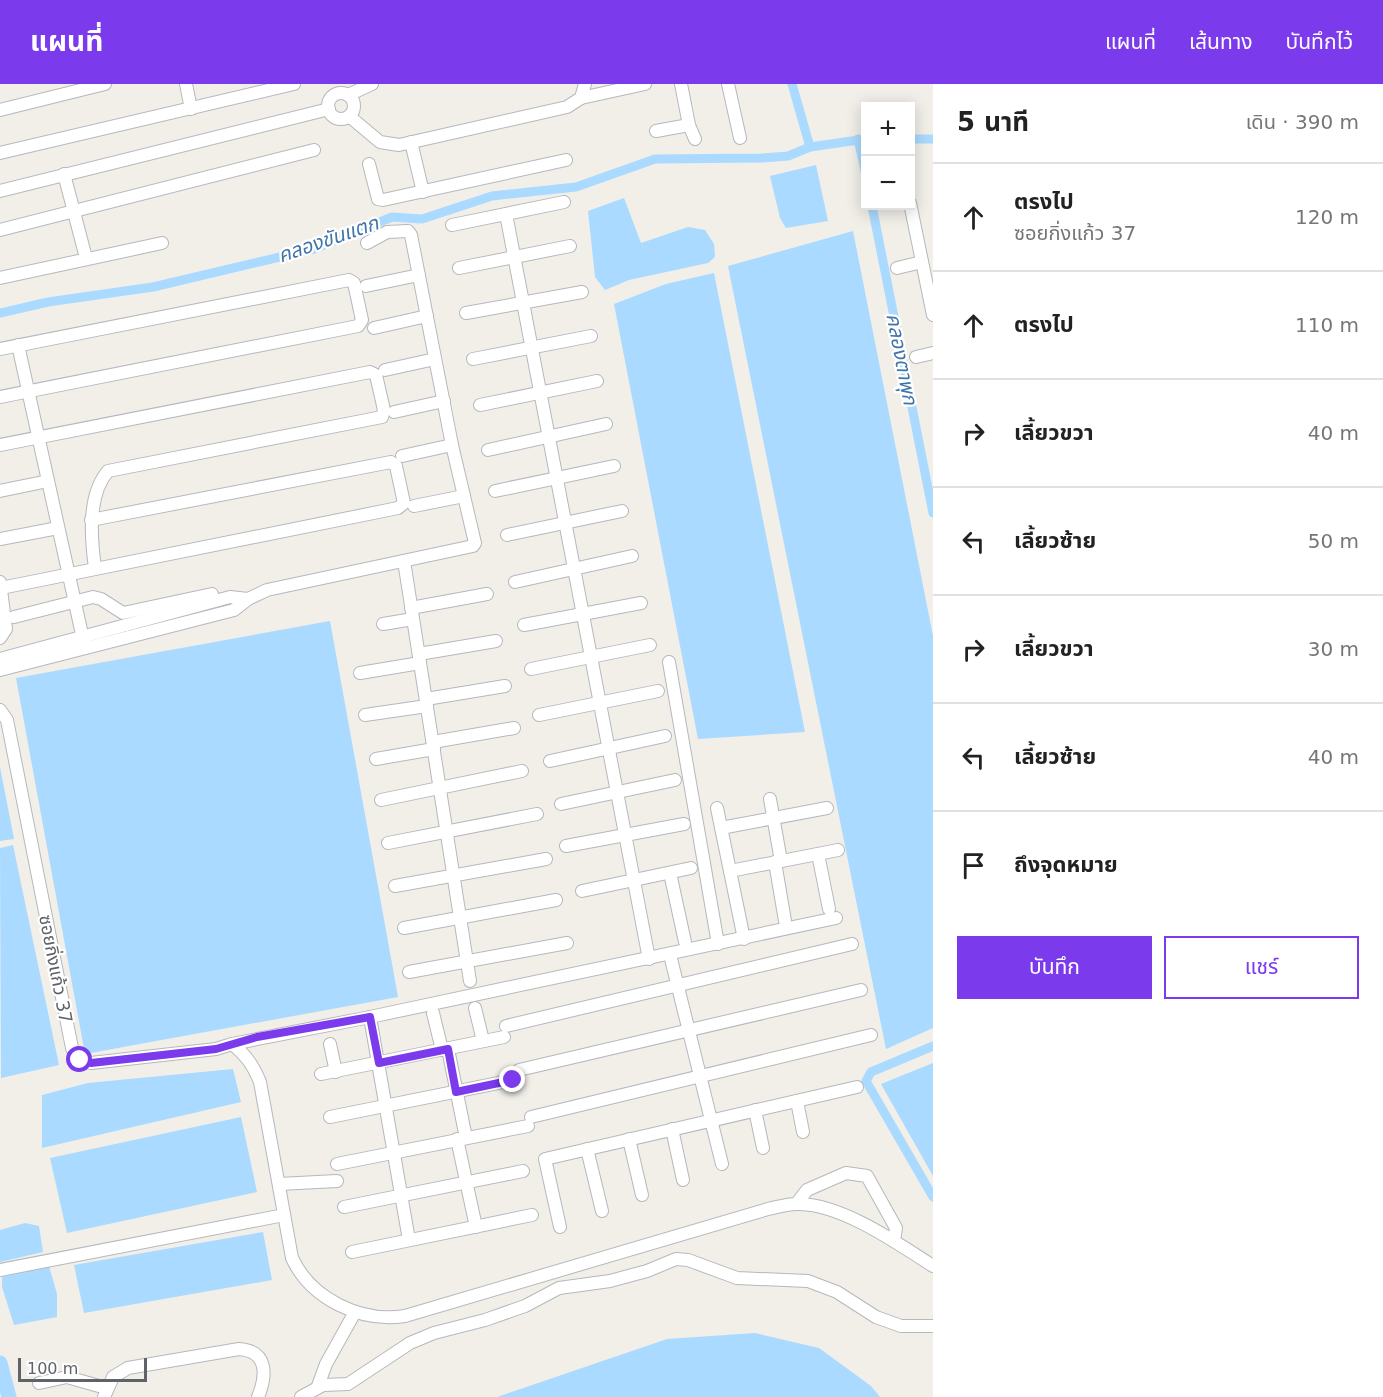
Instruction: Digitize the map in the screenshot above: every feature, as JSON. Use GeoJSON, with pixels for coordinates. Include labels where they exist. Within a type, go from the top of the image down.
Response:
{"type":"FeatureCollection","features":[{"type":"Feature","properties":{"kind":"street"},"geometry":{"type":"LineString","coordinates":[[0,110],[105,84]]}},
{"type":"Feature","properties":{"kind":"street"},"geometry":{"type":"LineString","coordinates":[[186,84],[191,109]]}},
{"type":"Feature","properties":{"kind":"street"},"geometry":{"type":"LineString","coordinates":[[0,153],[294,84]]}},
{"type":"Feature","properties":{"kind":"street"},"geometry":{"type":"LineString","coordinates":[[329,109],[333,97],[340,94],[348,95],[372,84]]}},
{"type":"Feature","properties":{"kind":"street"},"geometry":{"type":"LineString","coordinates":[[581,98],[585,84]]}},
{"type":"Feature","properties":{"kind":"street"},"geometry":{"type":"LineString","coordinates":[[329,109],[337,118],[349,116],[380,142],[392,145],[567,107],[581,98],[645,84]]}},
{"type":"Feature","properties":{"kind":"street"},"geometry":{"type":"LineString","coordinates":[[681,84],[689,125],[695,139]]}},
{"type":"Feature","properties":{"kind":"street"},"geometry":{"type":"LineString","coordinates":[[728,84],[740,138]]}},
{"type":"Feature","properties":{"kind":"street"},"geometry":{"type":"LineString","coordinates":[[348,95],[354,105],[349,116]]}},
{"type":"Feature","properties":{"kind":"street"},"geometry":{"type":"LineString","coordinates":[[0,191],[329,109]]}},
{"type":"Feature","properties":{"kind":"street"},"geometry":{"type":"LineString","coordinates":[[656,131],[689,125]]}},
{"type":"Feature","properties":{"kind":"street"},"geometry":{"type":"LineString","coordinates":[[411,142],[423,192]]}},
{"type":"Feature","properties":{"kind":"street"},"geometry":{"type":"LineString","coordinates":[[0,230],[314,150]]}},
{"type":"Feature","properties":{"kind":"street"},"geometry":{"type":"LineString","coordinates":[[369,164],[378,199],[423,192],[566,160]]}},
{"type":"Feature","properties":{"kind":"street"},"geometry":{"type":"LineString","coordinates":[[64,174],[86,258]]}},
{"type":"Feature","properties":{"kind":"street"},"geometry":{"type":"LineString","coordinates":[[452,225],[564,202]]}},
{"type":"Feature","properties":{"kind":"street"},"geometry":{"type":"LineString","coordinates":[[911,210],[933,315]]}},
{"type":"Feature","properties":{"kind":"street"},"geometry":{"type":"LineString","coordinates":[[506,214],[649,959]]}},
{"type":"Feature","properties":{"kind":"street"},"geometry":{"type":"LineString","coordinates":[[1,664],[162,622],[234,610],[248,599],[267,590],[473,546],[475,543],[452,445],[410,232],[392,231],[367,243]]}},
{"type":"Feature","properties":{"kind":"street"},"geometry":{"type":"LineString","coordinates":[[0,278],[162,243]]}},
{"type":"Feature","properties":{"kind":"street"},"geometry":{"type":"LineString","coordinates":[[459,268],[570,246]]}},
{"type":"Feature","properties":{"kind":"street"},"geometry":{"type":"LineString","coordinates":[[897,268],[922,262]]}},
{"type":"Feature","properties":{"kind":"street"},"geometry":{"type":"LineString","coordinates":[[366,286],[419,275]]}},
{"type":"Feature","properties":{"kind":"street"},"geometry":{"type":"LineString","coordinates":[[0,349],[349,280],[354,283],[362,320],[358,326],[0,397]]}},
{"type":"Feature","properties":{"kind":"street"},"geometry":{"type":"LineString","coordinates":[[466,313],[582,292]]}},
{"type":"Feature","properties":{"kind":"street"},"geometry":{"type":"LineString","coordinates":[[374,328],[427,316]]}},
{"type":"Feature","properties":{"kind":"street"},"geometry":{"type":"LineString","coordinates":[[473,359],[591,336]]}},
{"type":"Feature","properties":{"kind":"street"},"geometry":{"type":"LineString","coordinates":[[18,345],[67,574],[84,642]]}},
{"type":"Feature","properties":{"kind":"street"},"geometry":{"type":"LineString","coordinates":[[916,357],[933,353]]}},
{"type":"Feature","properties":{"kind":"street"},"geometry":{"type":"LineString","coordinates":[[385,370],[435,359]]}},
{"type":"Feature","properties":{"kind":"street"},"geometry":{"type":"LineString","coordinates":[[0,445],[370,372],[376,375],[384,410],[382,417],[114,469],[105,475],[91,520],[90,531],[95,568]]}},
{"type":"Feature","properties":{"kind":"street"},"geometry":{"type":"LineString","coordinates":[[480,405],[597,381]]}},
{"type":"Feature","properties":{"kind":"street"},"geometry":{"type":"LineString","coordinates":[[394,412],[444,401]]}},
{"type":"Feature","properties":{"kind":"street"},"geometry":{"type":"LineString","coordinates":[[488,450],[606,424]]}},
{"type":"Feature","properties":{"kind":"street"},"geometry":{"type":"LineString","coordinates":[[402,456],[452,445]]}},
{"type":"Feature","properties":{"kind":"street"},"geometry":{"type":"LineString","coordinates":[[0,638],[6,629],[3,584],[67,574],[398,508],[404,503],[396,466],[391,462],[91,520]]}},
{"type":"Feature","properties":{"kind":"street"},"geometry":{"type":"LineString","coordinates":[[495,491],[615,466]]}},
{"type":"Feature","properties":{"kind":"street"},"geometry":{"type":"LineString","coordinates":[[0,491],[48,482]]}},
{"type":"Feature","properties":{"kind":"street"},"geometry":{"type":"LineString","coordinates":[[414,506],[464,496]]}},
{"type":"Feature","properties":{"kind":"street"},"geometry":{"type":"LineString","coordinates":[[507,535],[622,511]]}},
{"type":"Feature","properties":{"kind":"street"},"geometry":{"type":"LineString","coordinates":[[0,539],[58,528]]}},
{"type":"Feature","properties":{"kind":"street"},"geometry":{"type":"LineString","coordinates":[[515,582],[632,556]]}},
{"type":"Feature","properties":{"kind":"street"},"geometry":{"type":"LineString","coordinates":[[404,561],[470,981]]}},
{"type":"Feature","properties":{"kind":"street"},"geometry":{"type":"LineString","coordinates":[[14,617],[93,597],[101,598],[123,614],[224,591]]}},
{"type":"Feature","properties":{"kind":"street"},"geometry":{"type":"LineString","coordinates":[[383,624],[412,613],[487,594]]}},
{"type":"Feature","properties":{"kind":"street"},"geometry":{"type":"LineString","coordinates":[[524,625],[641,603]]}},
{"type":"Feature","properties":{"kind":"street"},"geometry":{"type":"LineString","coordinates":[[360,673],[496,641]]}},
{"type":"Feature","properties":{"kind":"street"},"geometry":{"type":"LineString","coordinates":[[531,669],[650,645]]}},
{"type":"Feature","properties":{"kind":"street"},"geometry":{"type":"LineString","coordinates":[[669,662],[718,944]]}},
{"type":"Feature","properties":{"kind":"street"},"geometry":{"type":"LineString","coordinates":[[365,715],[505,686]]}},
{"type":"Feature","properties":{"kind":"street"},"geometry":{"type":"LineString","coordinates":[[539,715],[658,691]]}},
{"type":"Feature","properties":{"kind":"street","name":"ซอยกิ่งแก้ว 37"},"geometry":{"type":"LineString","coordinates":[[0,710],[7,720],[75,1055],[91,1063],[216,1049],[232,1044]]}},
{"type":"Feature","properties":{"kind":"street"},"geometry":{"type":"LineString","coordinates":[[376,759],[514,728]]}},
{"type":"Feature","properties":{"kind":"street"},"geometry":{"type":"LineString","coordinates":[[550,761],[665,736]]}},
{"type":"Feature","properties":{"kind":"street"},"geometry":{"type":"LineString","coordinates":[[381,800],[522,771]]}},
{"type":"Feature","properties":{"kind":"street"},"geometry":{"type":"LineString","coordinates":[[561,804],[675,780]]}},
{"type":"Feature","properties":{"kind":"street"},"geometry":{"type":"LineString","coordinates":[[770,799],[785,921]]}},
{"type":"Feature","properties":{"kind":"street"},"geometry":{"type":"LineString","coordinates":[[717,808],[744,939]]}},
{"type":"Feature","properties":{"kind":"street"},"geometry":{"type":"LineString","coordinates":[[721,828],[827,808]]}},
{"type":"Feature","properties":{"kind":"street"},"geometry":{"type":"LineString","coordinates":[[388,843],[537,814]]}},
{"type":"Feature","properties":{"kind":"street"},"geometry":{"type":"LineString","coordinates":[[566,846],[684,824]]}},
{"type":"Feature","properties":{"kind":"street"},"geometry":{"type":"LineString","coordinates":[[730,871],[838,850]]}},
{"type":"Feature","properties":{"kind":"street"},"geometry":{"type":"LineString","coordinates":[[232,1044],[744,939],[832,914],[818,854]]}},
{"type":"Feature","properties":{"kind":"street"},"geometry":{"type":"LineString","coordinates":[[395,886],[546,859]]}},
{"type":"Feature","properties":{"kind":"street"},"geometry":{"type":"LineString","coordinates":[[582,891],[691,868]]}},
{"type":"Feature","properties":{"kind":"street"},"geometry":{"type":"LineString","coordinates":[[670,873],[685,942]]}},
{"type":"Feature","properties":{"kind":"street"},"geometry":{"type":"LineString","coordinates":[[404,928],[556,900]]}},
{"type":"Feature","properties":{"kind":"street"},"geometry":{"type":"LineString","coordinates":[[408,972],[567,943]]}},
{"type":"Feature","properties":{"kind":"street"},"geometry":{"type":"LineString","coordinates":[[321,1074],[483,1041],[505,1032],[678,986],[852,944]]}},
{"type":"Feature","properties":{"kind":"street"},"geometry":{"type":"LineString","coordinates":[[670,955],[722,1164]]}},
{"type":"Feature","properties":{"kind":"street"},"geometry":{"type":"LineString","coordinates":[[330,1117],[456,1092],[516,1075],[861,990]]}},
{"type":"Feature","properties":{"kind":"street"},"geometry":{"type":"LineString","coordinates":[[476,1008],[483,1041]]}},
{"type":"Feature","properties":{"kind":"street"},"geometry":{"type":"LineString","coordinates":[[434,1013],[456,1092],[466,1182],[476,1227]]}},
{"type":"Feature","properties":{"kind":"street"},"geometry":{"type":"LineString","coordinates":[[370,1017],[409,1240]]}},
{"type":"Feature","properties":{"kind":"street"},"geometry":{"type":"LineString","coordinates":[[337,1164],[462,1139],[871,1035]]}},
{"type":"Feature","properties":{"kind":"street"},"geometry":{"type":"LineString","coordinates":[[232,1044],[249,1059],[260,1082],[292,1258],[300,1275],[317,1290],[355,1312],[377,1318],[405,1316],[768,1209],[797,1203],[833,1211],[894,1241],[933,1266]]}},
{"type":"Feature","properties":{"kind":"street"},"geometry":{"type":"LineString","coordinates":[[330,1044],[336,1071]]}},
{"type":"Feature","properties":{"kind":"street"},"geometry":{"type":"LineString","coordinates":[[561,1227],[545,1159],[857,1087]]}},
{"type":"Feature","properties":{"kind":"street"},"geometry":{"type":"LineString","coordinates":[[797,1101],[803,1132]]}},
{"type":"Feature","properties":{"kind":"street"},"geometry":{"type":"LineString","coordinates":[[755,1110],[763,1148]]}},
{"type":"Feature","properties":{"kind":"street"},"geometry":{"type":"LineString","coordinates":[[672,1129],[683,1180]]}},
{"type":"Feature","properties":{"kind":"street"},"geometry":{"type":"LineString","coordinates":[[629,1139],[642,1195]]}},
{"type":"Feature","properties":{"kind":"street"},"geometry":{"type":"LineString","coordinates":[[587,1149],[602,1211]]}},
{"type":"Feature","properties":{"kind":"street"},"geometry":{"type":"LineString","coordinates":[[344,1207],[523,1171]]}},
{"type":"Feature","properties":{"kind":"street"},"geometry":{"type":"LineString","coordinates":[[797,1203],[807,1190],[846,1173],[867,1176],[894,1223],[896,1232],[894,1241]]}},
{"type":"Feature","properties":{"kind":"street"},"geometry":{"type":"LineString","coordinates":[[279,1184],[337,1181]]}},
{"type":"Feature","properties":{"kind":"street"},"geometry":{"type":"LineString","coordinates":[[0,1270],[284,1215]]}},
{"type":"Feature","properties":{"kind":"street"},"geometry":{"type":"LineString","coordinates":[[352,1252],[532,1215]]}},
{"type":"Feature","properties":{"kind":"street"},"geometry":{"type":"LineString","coordinates":[[301,1397],[318,1386],[348,1384],[411,1343],[434,1332],[485,1320],[525,1306],[559,1288],[610,1281],[647,1271],[676,1259],[688,1260],[737,1278],[808,1281],[837,1292],[884,1320],[901,1326],[933,1326]]}},
{"type":"Feature","properties":{"kind":"street"},"geometry":{"type":"LineString","coordinates":[[318,1386],[326,1364],[355,1312]]}},
{"type":"Feature","properties":{"kind":"street"},"geometry":{"type":"LineString","coordinates":[[39,1383],[67,1377],[105,1393],[113,1377],[128,1368],[239,1349],[257,1353],[262,1359],[265,1376],[258,1397]]}},
{"type":"Feature","properties":{"kind":"water"},"geometry":{"type":"Polygon","coordinates":[[[816,165],[828,221],[786,228],[780,218],[770,176],[816,165]]]}},
{"type":"Feature","properties":{"kind":"water"},"geometry":{"type":"Polygon","coordinates":[[[624,198],[641,243],[688,227],[705,230],[714,244],[715,257],[708,263],[629,280],[605,290],[595,277],[588,211],[624,198]]]}},
{"type":"Feature","properties":{"kind":"water"},"geometry":{"type":"Polygon","coordinates":[[[853,231],[933,636],[933,1028],[886,1049],[728,266],[853,231]]]}},
{"type":"Feature","properties":{"kind":"water"},"geometry":{"type":"Polygon","coordinates":[[[714,273],[805,732],[698,739],[614,304],[666,284],[714,273]]]}},
{"type":"Feature","properties":{"kind":"water"},"geometry":{"type":"Polygon","coordinates":[[[330,621],[398,997],[85,1054],[16,678],[330,621]]]}},
{"type":"Feature","properties":{"kind":"water"},"geometry":{"type":"Polygon","coordinates":[[[0,767],[14,839],[0,841],[0,767]]]}},
{"type":"Feature","properties":{"kind":"water"},"geometry":{"type":"Polygon","coordinates":[[[13,845],[59,1065],[1,1078],[0,848],[13,845]]]}},
{"type":"Feature","properties":{"kind":"water"},"geometry":{"type":"Polygon","coordinates":[[[933,1063],[933,1176],[881,1084],[933,1063]]]}},
{"type":"Feature","properties":{"kind":"water"},"geometry":{"type":"Polygon","coordinates":[[[233,1069],[241,1102],[42,1148],[42,1095],[88,1083],[233,1069]]]}},
{"type":"Feature","properties":{"kind":"water"},"geometry":{"type":"Polygon","coordinates":[[[241,1117],[257,1192],[67,1233],[50,1158],[241,1117]]]}},
{"type":"Feature","properties":{"kind":"water"},"geometry":{"type":"Polygon","coordinates":[[[25,1223],[39,1226],[43,1252],[0,1262],[0,1230],[25,1223]]]}},
{"type":"Feature","properties":{"kind":"water"},"geometry":{"type":"Polygon","coordinates":[[[263,1232],[272,1280],[84,1313],[74,1265],[263,1232]]]}},
{"type":"Feature","properties":{"kind":"water"},"geometry":{"type":"Polygon","coordinates":[[[49,1266],[57,1294],[57,1317],[14,1325],[2,1287],[2,1276],[49,1266]]]}},
{"type":"Feature","properties":{"kind":"water"},"geometry":{"type":"Polygon","coordinates":[[[755,1333],[819,1348],[871,1386],[880,1397],[497,1397],[667,1339],[755,1333]]]}},
{"type":"Feature","properties":{"kind":"waterway"},"geometry":{"type":"LineString","coordinates":[[792,84],[810,147]]}},
{"type":"Feature","properties":{"kind":"waterway","name":"คลองตาพุก"},"geometry":{"type":"LineString","coordinates":[[858,139],[862,156]]}},
{"type":"Feature","properties":{"kind":"waterway","name":"คลองขันแตก"},"geometry":{"type":"LineString","coordinates":[[915,139],[933,139]]}},
{"type":"Feature","properties":{"kind":"waterway","name":"คลองขันแตก"},"geometry":{"type":"LineString","coordinates":[[0,313],[48,302],[153,287],[314,249],[392,217],[422,219],[492,196],[576,187],[655,159],[788,156],[810,147],[861,140]]}},
{"type":"Feature","properties":{"kind":"waterway","name":"คลองตาพุก"},"geometry":{"type":"LineString","coordinates":[[873,210],[933,513]]}},
{"type":"Feature","properties":{"kind":"waterway","name":"คลองตาพุก"},"geometry":{"type":"LineString","coordinates":[[933,1046],[871,1072],[866,1081],[933,1197]]}},
{"type":"Feature","properties":{"kind":"waterway"},"geometry":{"type":"LineString","coordinates":[[0,1363],[9,1397]]}},
{"type":"Feature","properties":{"kind":"route"},"geometry":{"type":"LineString","coordinates":[[80,1060],[91,1063],[216,1049],[257,1037],[370,1017],[379,1063],[448,1049],[456,1092],[513,1080]]}}]}
